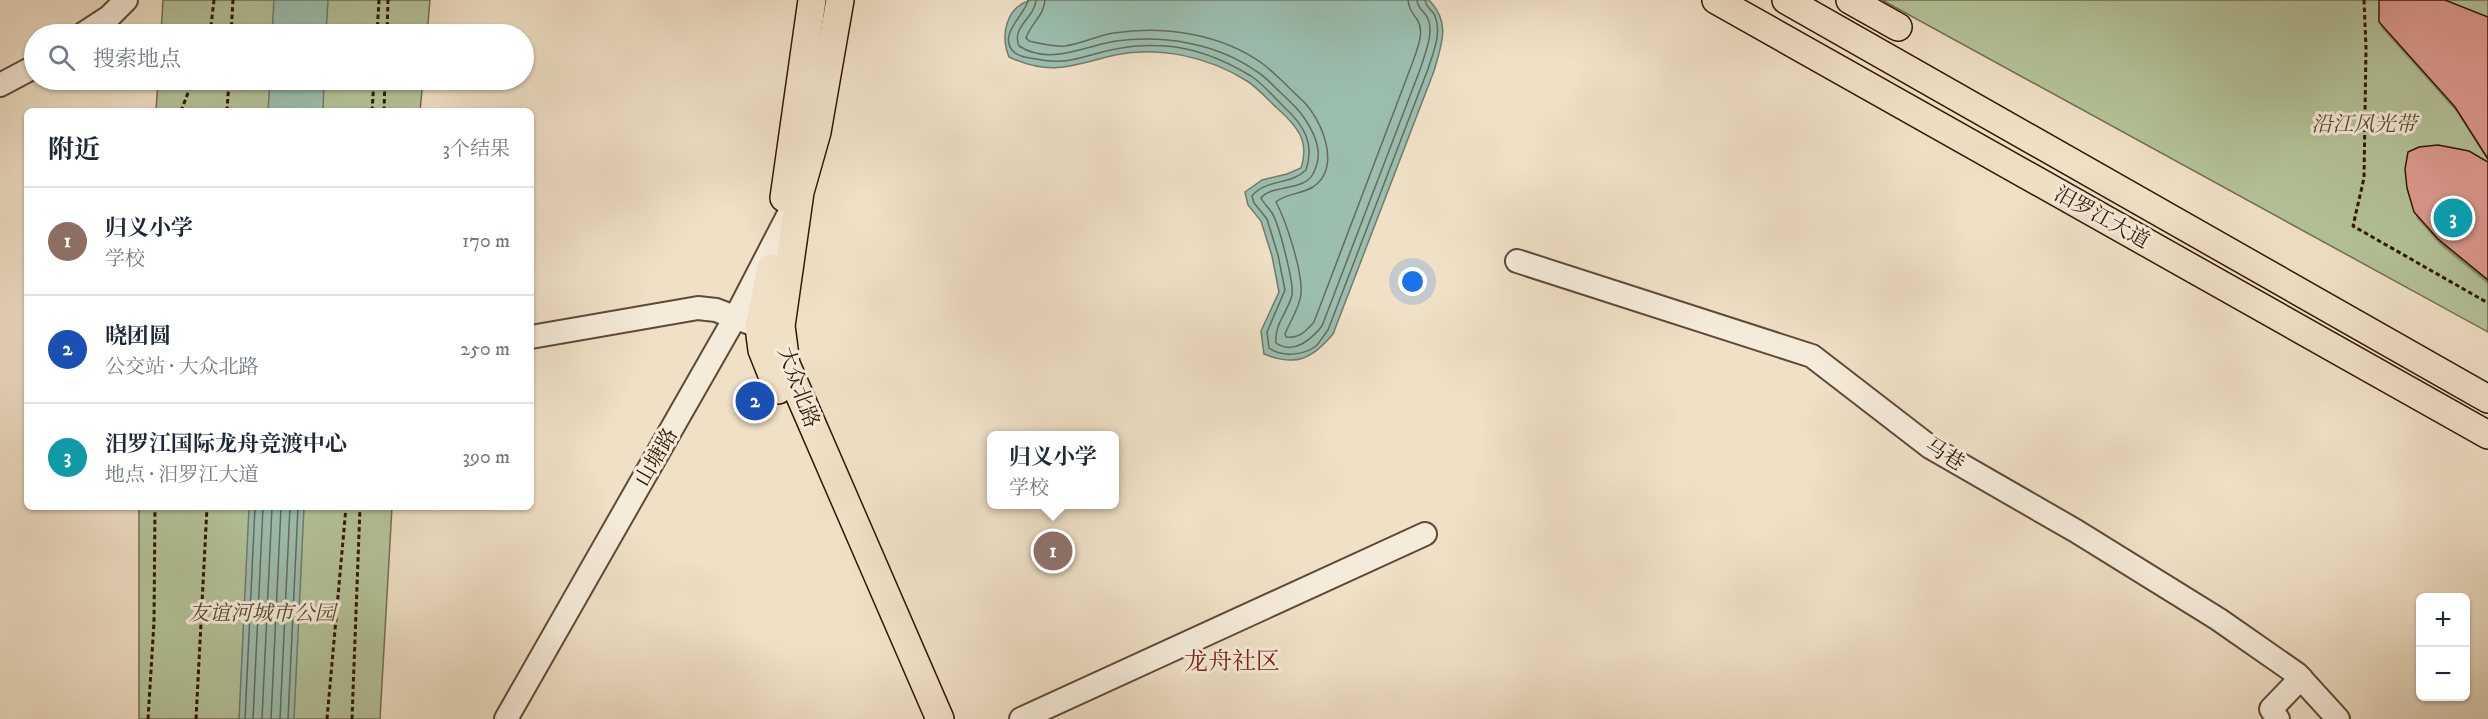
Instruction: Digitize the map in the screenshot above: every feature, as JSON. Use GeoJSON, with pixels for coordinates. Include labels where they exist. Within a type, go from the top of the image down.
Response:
{"type":"FeatureCollection","features":[{"type":"Feature","properties":{"kind":"main road","name":"大众北路"},"geometry":{"type":"LineString","coordinates":[[812,0],[786,233],[781,326],[786,364],[940,719]]}},
{"type":"Feature","properties":{"kind":"main road","name":"大众北路"},"geometry":{"type":"LineString","coordinates":[[840,0],[817,132],[800,192],[771,270],[747,322],[762,350],[922,719]]}},
{"type":"Feature","properties":{"kind":"main road","name":"汨罗江大道"},"geometry":{"type":"LineString","coordinates":[[1716,0],[2488,435]]}},
{"type":"Feature","properties":{"kind":"main road","name":"汨罗江大道"},"geometry":{"type":"LineString","coordinates":[[1786,0],[2488,399]]}},
{"type":"Feature","properties":{"kind":"main road"},"geometry":{"type":"LineString","coordinates":[[1850,0],[1898,27]]}},
{"type":"Feature","properties":{"kind":"street"},"geometry":{"type":"LineString","coordinates":[[98,24],[126,0]]}},
{"type":"Feature","properties":{"kind":"street"},"geometry":{"type":"LineString","coordinates":[[0,85],[24,72]]}},
{"type":"Feature","properties":{"kind":"street","name":"山塘路"},"geometry":{"type":"LineString","coordinates":[[523,719],[747,322],[786,233]]}},
{"type":"Feature","properties":{"kind":"street","name":"马巷"},"geometry":{"type":"LineString","coordinates":[[1517,261],[1812,356],[1930,447],[2076,531],[2218,619],[2301,678],[2338,719]]}},
{"type":"Feature","properties":{"kind":"street"},"geometry":{"type":"LineString","coordinates":[[534,336],[698,308],[716,310],[747,322],[771,338],[786,364]]}},
{"type":"Feature","properties":{"kind":"street","name":"山塘路"},"geometry":{"type":"LineString","coordinates":[[506,719],[747,322]]}},
{"type":"Feature","properties":{"kind":"street"},"geometry":{"type":"LineString","coordinates":[[1021,719],[1425,534]]}},
{"type":"Feature","properties":{"kind":"street"},"geometry":{"type":"LineString","coordinates":[[2277,719],[2271,709],[2301,678]]}},
{"type":"Feature","properties":{"kind":"path"},"geometry":{"type":"LineString","coordinates":[[211,24],[214,0]]}},
{"type":"Feature","properties":{"kind":"path"},"geometry":{"type":"LineString","coordinates":[[232,24],[233,0]]}},
{"type":"Feature","properties":{"kind":"path"},"geometry":{"type":"LineString","coordinates":[[377,24],[378,0]]}},
{"type":"Feature","properties":{"kind":"path"},"geometry":{"type":"LineString","coordinates":[[387,24],[388,0]]}},
{"type":"Feature","properties":{"kind":"path"},"geometry":{"type":"LineString","coordinates":[[2364,0],[2366,48],[2364,178],[2353,226],[2488,303]]}},
{"type":"Feature","properties":{"kind":"path"},"geometry":{"type":"LineString","coordinates":[[182,108],[189,90]]}},
{"type":"Feature","properties":{"kind":"path"},"geometry":{"type":"LineString","coordinates":[[227,108],[228,90]]}},
{"type":"Feature","properties":{"kind":"path"},"geometry":{"type":"LineString","coordinates":[[372,108],[373,90]]}},
{"type":"Feature","properties":{"kind":"path"},"geometry":{"type":"LineString","coordinates":[[384,108],[385,90]]}},
{"type":"Feature","properties":{"kind":"path"},"geometry":{"type":"LineString","coordinates":[[148,719],[154,622],[155,510]]}},
{"type":"Feature","properties":{"kind":"path"},"geometry":{"type":"LineString","coordinates":[[196,719],[207,510]]}},
{"type":"Feature","properties":{"kind":"path"},"geometry":{"type":"LineString","coordinates":[[327,719],[346,510]]}},
{"type":"Feature","properties":{"kind":"path"},"geometry":{"type":"LineString","coordinates":[[352,719],[360,510]]}},
{"type":"Feature","properties":{"kind":"green space"},"geometry":{"type":"Polygon","coordinates":[[[163,0],[430,0],[428,24],[162,24],[163,0]]]}},
{"type":"Feature","properties":{"kind":"green space","name":"沿江风光带"},"geometry":{"type":"Polygon","coordinates":[[[1882,0],[2488,0],[2488,332],[1882,0]]]}},
{"type":"Feature","properties":{"kind":"green space"},"geometry":{"type":"Polygon","coordinates":[[[157,90],[422,90],[420,108],[156,108],[157,90]]]}},
{"type":"Feature","properties":{"kind":"green space","name":"友谊河城市公园"},"geometry":{"type":"Polygon","coordinates":[[[139,510],[392,510],[380,719],[139,719],[139,510]]]}},
{"type":"Feature","properties":{"kind":"water"},"geometry":{"type":"Polygon","coordinates":[[[274,0],[328,0],[327,24],[273,24],[274,0]]]}},
{"type":"Feature","properties":{"kind":"water"},"geometry":{"type":"Polygon","coordinates":[[[1031,0],[1429,0],[1440,17],[1443,34],[1434,71],[1333,334],[1318,350],[1294,360],[1264,354],[1261,331],[1279,292],[1272,256],[1261,221],[1248,205],[1245,192],[1262,180],[1301,168],[1303,142],[1296,128],[1247,81],[1217,66],[1184,56],[1167,53],[1132,53],[1050,68],[1038,67],[1009,57],[1005,40],[1007,23],[1016,9],[1031,0]]]}},
{"type":"Feature","properties":{"kind":"water"},"geometry":{"type":"Polygon","coordinates":[[[269,90],[324,90],[323,108],[268,108],[269,90]]]}},
{"type":"Feature","properties":{"kind":"water"},"geometry":{"type":"Polygon","coordinates":[[[249,510],[304,510],[294,719],[239,719],[249,510]]]}},
{"type":"Feature","properties":{"kind":"building"},"geometry":{"type":"Polygon","coordinates":[[[2379,0],[2445,0],[2488,17],[2488,159],[2455,107],[2379,22],[2379,0]]]}},
{"type":"Feature","properties":{"kind":"building"},"geometry":{"type":"Polygon","coordinates":[[[2438,145],[2469,151],[2488,162],[2488,280],[2438,239],[2414,212],[2407,188],[2405,169],[2408,152],[2419,147],[2438,145]]]}},
{"type":"Feature","properties":{"kind":"place","name":"汨罗江国际龙舟竞渡中心"},"geometry":{"type":"Point","coordinates":[2453,218]}},
{"type":"Feature","properties":{"kind":"place","name":"晓团圆"},"geometry":{"type":"Point","coordinates":[755,401]}},
{"type":"Feature","properties":{"kind":"place","name":"归义小学"},"geometry":{"type":"Point","coordinates":[1053,551]}},
{"type":"Feature","properties":{"kind":"district","name":"龙舟社区"},"geometry":{"type":"Point","coordinates":[1232,661]}}]}
